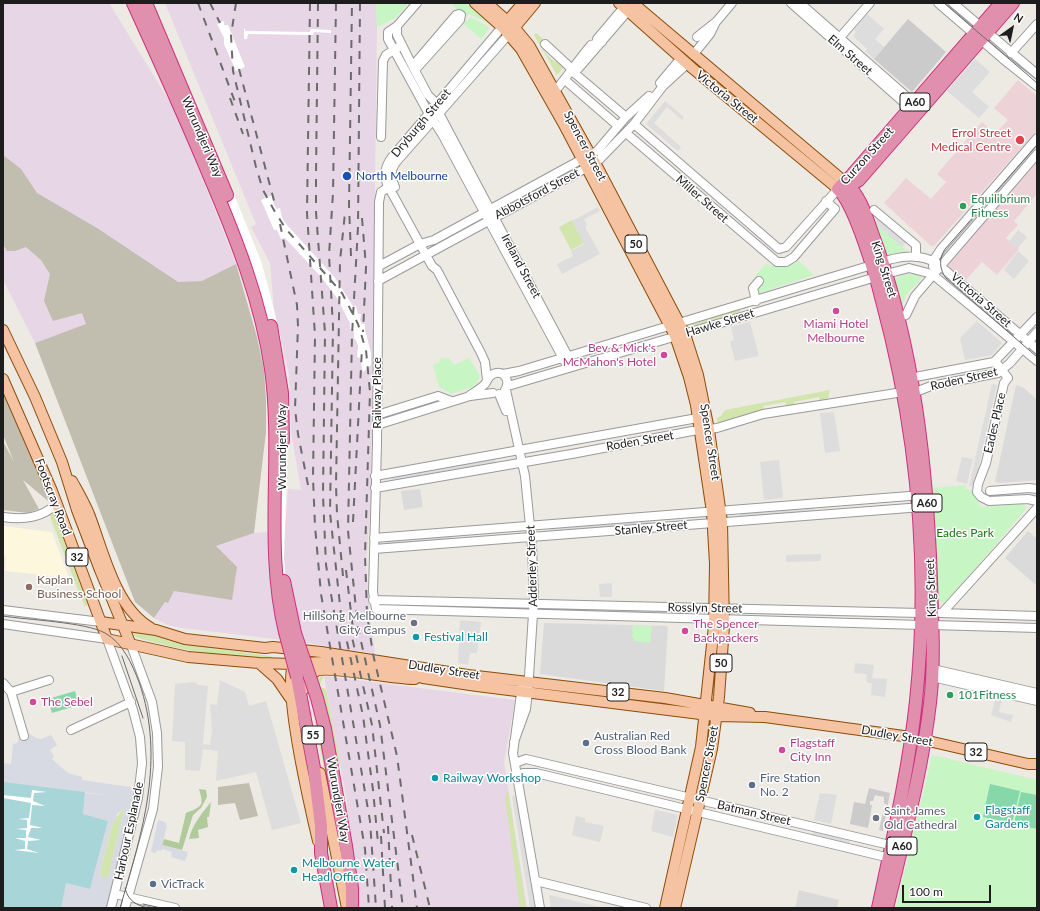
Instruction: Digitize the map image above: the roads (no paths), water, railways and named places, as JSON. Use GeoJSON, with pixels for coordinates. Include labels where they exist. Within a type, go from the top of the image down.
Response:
{"type":"FeatureCollection","features":[{"type":"Feature","properties":{"kind":"highway","name":"Wurundjeri Way"},"geometry":{"type":"LineString","coordinates":[[133,3],[184,114],[233,231],[259,308],[271,368],[276,425],[274,554],[276,587],[280,612],[301,699],[318,804],[322,836],[321,853],[331,908]]}},
{"type":"Feature","properties":{"kind":"highway","name":"Wurundjeri Way"},"geometry":{"type":"LineString","coordinates":[[146,3],[247,245],[266,306],[278,358],[284,423],[282,548],[285,592],[295,633],[317,698],[325,729],[351,882],[352,908]]}},
{"type":"Feature","properties":{"kind":"highway","name":"Curzon Street"},"geometry":{"type":"LineString","coordinates":[[843,187],[859,180],[876,154],[980,33],[1001,3]]}},
{"type":"Feature","properties":{"kind":"highway","name":"Curzon Street"},"geometry":{"type":"LineString","coordinates":[[980,33],[1013,3]]}},
{"type":"Feature","properties":{"kind":"highway","name":"King Street"},"geometry":{"type":"LineString","coordinates":[[843,187],[857,194],[861,204],[879,270],[886,314],[908,392],[912,446],[922,501],[920,564],[929,618],[932,673],[924,740],[881,908]]}},
{"type":"Feature","properties":{"kind":"highway","name":"King Street"},"geometry":{"type":"LineString","coordinates":[[879,270],[898,318],[910,378]]}},
{"type":"Feature","properties":{"kind":"highway"},"geometry":{"type":"LineString","coordinates":[[908,392],[910,378]]}},
{"type":"Feature","properties":{"kind":"highway","name":"King Street"},"geometry":{"type":"LineString","coordinates":[[896,847],[919,671],[929,618]]}},
{"type":"Feature","properties":{"kind":"highway","name":"Dudley Street"},"geometry":{"type":"LineString","coordinates":[[911,737],[924,740]]}},
{"type":"Feature","properties":{"kind":"main road","name":"50"},"geometry":{"type":"LineString","coordinates":[[475,3],[508,28]]}},
{"type":"Feature","properties":{"kind":"main road","name":"50"},"geometry":{"type":"LineString","coordinates":[[487,3],[508,28]]}},
{"type":"Feature","properties":{"kind":"main road","name":"Dryburgh Street"},"geometry":{"type":"LineString","coordinates":[[508,28],[523,3]]}},
{"type":"Feature","properties":{"kind":"main road","name":"Dryburgh Street"},"geometry":{"type":"LineString","coordinates":[[508,28],[535,3]]}},
{"type":"Feature","properties":{"kind":"main road","name":"Victoria Street"},"geometry":{"type":"LineString","coordinates":[[629,5],[687,57],[843,187]]}},
{"type":"Feature","properties":{"kind":"main road","name":"Spencer Street"},"geometry":{"type":"LineString","coordinates":[[508,28],[529,45],[555,91],[566,121]]}},
{"type":"Feature","properties":{"kind":"main road","name":"Spencer Street"},"geometry":{"type":"LineString","coordinates":[[508,28],[566,121],[680,335],[689,377],[702,417],[716,512],[720,564],[720,670],[712,710],[701,747],[666,908]]}},
{"type":"Feature","properties":{"kind":"main road","name":"Footscray Road"},"geometry":{"type":"LineString","coordinates":[[3,330],[35,397],[62,462],[77,510],[122,626],[131,645]]}},
{"type":"Feature","properties":{"kind":"main road","name":"Footscray Road"},"geometry":{"type":"LineString","coordinates":[[3,379],[57,504],[107,639]]}},
{"type":"Feature","properties":{"kind":"main road","name":"Footscray Road"},"geometry":{"type":"LineString","coordinates":[[62,462],[86,507],[124,603],[136,618],[156,630]]}},
{"type":"Feature","properties":{"kind":"main road","name":"Spencer Street"},"geometry":{"type":"LineString","coordinates":[[675,908],[712,749],[712,710],[709,670],[719,620]]}},
{"type":"Feature","properties":{"kind":"main road","name":"Dudley Street"},"geometry":{"type":"LineString","coordinates":[[101,622],[156,630],[185,639],[265,648],[273,647],[310,650],[468,675],[526,681],[712,710],[911,737]]}},
{"type":"Feature","properties":{"kind":"main road","name":"32"},"geometry":{"type":"LineString","coordinates":[[107,639],[131,645]]}},
{"type":"Feature","properties":{"kind":"main road","name":"Dudley Street"},"geometry":{"type":"LineString","coordinates":[[131,645],[179,656],[259,663],[293,664],[321,662],[378,667],[402,671],[423,678],[525,692],[712,710]]}},
{"type":"Feature","properties":{"kind":"main road"},"geometry":{"type":"LineString","coordinates":[[265,648],[288,659],[293,664],[298,658],[310,650]]}},
{"type":"Feature","properties":{"kind":"main road"},"geometry":{"type":"LineString","coordinates":[[259,663],[277,679],[291,700]]}},
{"type":"Feature","properties":{"kind":"main road","name":"Wurundjeri Way"},"geometry":{"type":"LineString","coordinates":[[293,664],[304,689],[347,908]]}},
{"type":"Feature","properties":{"kind":"main road","name":"55"},"geometry":{"type":"LineString","coordinates":[[291,700],[290,677],[293,664]]}},
{"type":"Feature","properties":{"kind":"main road"},"geometry":{"type":"LineString","coordinates":[[304,689],[314,673],[325,669],[406,679],[423,678]]}},
{"type":"Feature","properties":{"kind":"main road"},"geometry":{"type":"LineString","coordinates":[[709,670],[720,670]]}},
{"type":"Feature","properties":{"kind":"main road","name":"Wurundjeri Way"},"geometry":{"type":"LineString","coordinates":[[291,700],[307,792],[321,853]]}},
{"type":"Feature","properties":{"kind":"main road","name":"Dudley Street"},"geometry":{"type":"LineString","coordinates":[[924,740],[1032,764],[1037,769]]}},
{"type":"Feature","properties":{"kind":"main road"},"geometry":{"type":"LineString","coordinates":[[701,747],[712,749]]}},
{"type":"Feature","properties":{"kind":"main road"},"geometry":{"type":"LineString","coordinates":[[682,834],[692,837]]}},
{"type":"Feature","properties":{"kind":"main road"},"geometry":{"type":"LineString","coordinates":[[325,875],[341,872]]}},
{"type":"Feature","properties":{"kind":"street"},"geometry":{"type":"LineString","coordinates":[[417,3],[397,26],[397,35],[428,95],[437,104]]}},
{"type":"Feature","properties":{"kind":"street","name":"Abbotsford Street"},"geometry":{"type":"LineString","coordinates":[[697,37],[716,22],[732,3]]}},
{"type":"Feature","properties":{"kind":"street","name":"Elm Street"},"geometry":{"type":"LineString","coordinates":[[791,3],[838,40]]}},
{"type":"Feature","properties":{"kind":"street","name":"Elm Street"},"geometry":{"type":"LineString","coordinates":[[800,3],[838,40],[915,108]]}},
{"type":"Feature","properties":{"kind":"street"},"geometry":{"type":"LineString","coordinates":[[838,40],[870,3]]}},
{"type":"Feature","properties":{"kind":"street"},"geometry":{"type":"LineString","coordinates":[[938,3],[1011,53],[1037,74]]}},
{"type":"Feature","properties":{"kind":"street"},"geometry":{"type":"LineString","coordinates":[[953,3],[980,33],[1037,86]]}},
{"type":"Feature","properties":{"kind":"street"},"geometry":{"type":"LineString","coordinates":[[555,91],[572,70],[573,65],[591,45],[599,42],[629,5]]}},
{"type":"Feature","properties":{"kind":"street"},"geometry":{"type":"LineString","coordinates":[[456,15],[461,15],[460,20],[413,67],[456,15]]}},
{"type":"Feature","properties":{"kind":"street","name":"Abbotsford Street"},"geometry":{"type":"LineString","coordinates":[[611,142],[618,126],[626,117],[656,91],[687,57],[708,37],[716,22]]}},
{"type":"Feature","properties":{"kind":"street"},"geometry":{"type":"LineString","coordinates":[[1011,53],[1037,24]]}},
{"type":"Feature","properties":{"kind":"street","name":"Ireland Street"},"geometry":{"type":"LineString","coordinates":[[397,26],[388,32],[388,39],[394,53],[492,218],[571,367]]}},
{"type":"Feature","properties":{"kind":"street","name":"Dryburgh Street"},"geometry":{"type":"LineString","coordinates":[[431,117],[439,113],[466,77],[508,28]]}},
{"type":"Feature","properties":{"kind":"street"},"geometry":{"type":"LineString","coordinates":[[545,44],[572,70],[626,117]]}},
{"type":"Feature","properties":{"kind":"street"},"geometry":{"type":"LineString","coordinates":[[381,137],[383,58],[403,48]]}},
{"type":"Feature","properties":{"kind":"street","name":"Dryburgh Street"},"geometry":{"type":"LineString","coordinates":[[391,186],[388,175],[413,137],[431,117],[437,104],[466,77]]}},
{"type":"Feature","properties":{"kind":"street"},"geometry":{"type":"LineString","coordinates":[[564,80],[618,126]]}},
{"type":"Feature","properties":{"kind":"street","name":"Abbotsford Street"},"geometry":{"type":"LineString","coordinates":[[378,281],[492,218],[588,161],[611,142],[626,133],[634,124],[656,91]]}},
{"type":"Feature","properties":{"kind":"street","name":"Ireland Street"},"geometry":{"type":"LineString","coordinates":[[439,113],[488,211]]}},
{"type":"Feature","properties":{"kind":"street","name":"Miller Street"},"geometry":{"type":"LineString","coordinates":[[634,124],[778,249]]}},
{"type":"Feature","properties":{"kind":"street","name":"Miller Street"},"geometry":{"type":"LineString","coordinates":[[626,133],[770,258],[780,262],[788,261],[794,257],[835,209],[826,201]]}},
{"type":"Feature","properties":{"kind":"street"},"geometry":{"type":"LineString","coordinates":[[933,275],[934,262],[941,249],[1037,138]]}},
{"type":"Feature","properties":{"kind":"street"},"geometry":{"type":"LineString","coordinates":[[898,318],[906,315],[912,299],[941,267],[993,203],[1037,154]]}},
{"type":"Feature","properties":{"kind":"street","name":"Abbotsford Street"},"geometry":{"type":"LineString","coordinates":[[379,266],[422,243],[434,240],[588,161]]}},
{"type":"Feature","properties":{"kind":"street"},"geometry":{"type":"LineString","coordinates":[[391,186],[485,362],[487,387],[501,391],[507,379],[485,362]]}},
{"type":"Feature","properties":{"kind":"street","name":"Railway Place"},"geometry":{"type":"LineString","coordinates":[[375,609],[374,538],[377,425],[379,198],[381,192],[391,186]]}},
{"type":"Feature","properties":{"kind":"street","name":"Curzon Street"},"geometry":{"type":"LineString","coordinates":[[778,249],[782,250],[786,247],[826,201],[843,187]]}},
{"type":"Feature","properties":{"kind":"street"},"geometry":{"type":"LineString","coordinates":[[986,197],[993,203]]}},
{"type":"Feature","properties":{"kind":"street"},"geometry":{"type":"LineString","coordinates":[[874,210],[916,245],[916,257]]}},
{"type":"Feature","properties":{"kind":"street","name":"Hawke Street"},"geometry":{"type":"LineString","coordinates":[[377,425],[450,401],[501,391],[571,367],[834,289],[879,270],[900,257],[916,257]]}},
{"type":"Feature","properties":{"kind":"street","name":"Victoria Street"},"geometry":{"type":"LineString","coordinates":[[916,257],[934,262],[941,267],[1037,349]]}},
{"type":"Feature","properties":{"kind":"street","name":"Hawke Street"},"geometry":{"type":"LineString","coordinates":[[499,374],[565,357],[674,324],[741,306],[830,278],[879,270],[909,268],[933,275]]}},
{"type":"Feature","properties":{"kind":"street","name":"Victoria Street"},"geometry":{"type":"LineString","coordinates":[[933,275],[1037,361]]}},
{"type":"Feature","properties":{"kind":"street"},"geometry":{"type":"LineString","coordinates":[[830,278],[834,289]]}},
{"type":"Feature","properties":{"kind":"street"},"geometry":{"type":"LineString","coordinates":[[753,290],[759,281]]}},
{"type":"Feature","properties":{"kind":"street"},"geometry":{"type":"LineString","coordinates":[[746,284],[753,290],[756,301]]}},
{"type":"Feature","properties":{"kind":"street"},"geometry":{"type":"LineString","coordinates":[[741,306],[744,316]]}},
{"type":"Feature","properties":{"kind":"street","name":"Roden Street"},"geometry":{"type":"LineString","coordinates":[[910,378],[995,361],[1037,317]]}},
{"type":"Feature","properties":{"kind":"street","name":"Roden Street"},"geometry":{"type":"LineString","coordinates":[[375,488],[704,430],[759,415],[908,392],[1000,371],[1023,350],[1037,332]]}},
{"type":"Feature","properties":{"kind":"street"},"geometry":{"type":"LineString","coordinates":[[634,337],[637,348]]}},
{"type":"Feature","properties":{"kind":"street"},"geometry":{"type":"LineString","coordinates":[[995,361],[1000,371]]}},
{"type":"Feature","properties":{"kind":"street","name":"Eades Place"},"geometry":{"type":"LineString","coordinates":[[984,500],[979,495],[977,489],[986,463],[1004,383],[1008,378],[1000,371]]}},
{"type":"Feature","properties":{"kind":"street"},"geometry":{"type":"LineString","coordinates":[[487,381],[491,375],[499,374]]}},
{"type":"Feature","properties":{"kind":"street"},"geometry":{"type":"LineString","coordinates":[[928,375],[931,386]]}},
{"type":"Feature","properties":{"kind":"street","name":"Hawke Street"},"geometry":{"type":"LineString","coordinates":[[470,396],[487,381]]}},
{"type":"Feature","properties":{"kind":"street","name":"Adderley Street"},"geometry":{"type":"LineString","coordinates":[[501,391],[520,463],[529,538],[531,614],[525,692],[526,709],[514,742],[515,763],[540,908]]}},
{"type":"Feature","properties":{"kind":"street","name":"Hawke Street"},"geometry":{"type":"LineString","coordinates":[[377,415],[438,396],[450,401]]}},
{"type":"Feature","properties":{"kind":"street","name":"Roden Street"},"geometry":{"type":"LineString","coordinates":[[375,476],[702,417]]}},
{"type":"Feature","properties":{"kind":"street"},"geometry":{"type":"LineString","coordinates":[[684,421],[687,432]]}},
{"type":"Feature","properties":{"kind":"street","name":"Eades Place"},"geometry":{"type":"LineString","coordinates":[[986,463],[985,481],[986,487],[990,491]]}},
{"type":"Feature","properties":{"kind":"street"},"geometry":{"type":"LineString","coordinates":[[1026,488],[1026,499]]}},
{"type":"Feature","properties":{"kind":"street"},"geometry":{"type":"LineString","coordinates":[[1029,517],[1037,501],[1026,499],[984,500],[990,491],[1026,488],[1037,489]]}},
{"type":"Feature","properties":{"kind":"street","name":"Stanley Street"},"geometry":{"type":"LineString","coordinates":[[374,538],[716,512],[922,501]]}},
{"type":"Feature","properties":{"kind":"street","name":"Stanley Street"},"geometry":{"type":"LineString","coordinates":[[374,549],[717,523],[922,501]]}},
{"type":"Feature","properties":{"kind":"street"},"geometry":{"type":"LineString","coordinates":[[3,517],[22,519],[33,517],[48,512],[57,504]]}},
{"type":"Feature","properties":{"kind":"street"},"geometry":{"type":"LineString","coordinates":[[929,618],[964,590],[1037,508]]}},
{"type":"Feature","properties":{"kind":"street"},"geometry":{"type":"LineString","coordinates":[[961,613],[961,602],[964,590]]}},
{"type":"Feature","properties":{"kind":"street","name":"Rosslyn Street"},"geometry":{"type":"LineString","coordinates":[[374,600],[720,608],[929,618],[1002,627],[1037,628]]}},
{"type":"Feature","properties":{"kind":"street","name":"Rosslyn Street"},"geometry":{"type":"LineString","coordinates":[[375,609],[719,620],[929,618],[961,613],[1037,616]]}},
{"type":"Feature","properties":{"kind":"street"},"geometry":{"type":"LineString","coordinates":[[3,610],[101,622]]}},
{"type":"Feature","properties":{"kind":"street"},"geometry":{"type":"LineString","coordinates":[[1002,615],[1002,627]]}},
{"type":"Feature","properties":{"kind":"street"},"geometry":{"type":"LineString","coordinates":[[3,624],[107,639]]}},
{"type":"Feature","properties":{"kind":"street","name":"Harbour Esplanade"},"geometry":{"type":"LineString","coordinates":[[107,639],[131,702],[140,737],[141,779],[138,798],[111,908]]}},
{"type":"Feature","properties":{"kind":"street","name":"Harbour Esplanade"},"geometry":{"type":"LineString","coordinates":[[125,908],[154,802],[158,761],[157,734],[152,702],[131,645]]}},
{"type":"Feature","properties":{"kind":"street"},"geometry":{"type":"LineString","coordinates":[[932,673],[1037,693]]}},
{"type":"Feature","properties":{"kind":"street"},"geometry":{"type":"LineString","coordinates":[[961,679],[1037,701]]}},
{"type":"Feature","properties":{"kind":"street"},"geometry":{"type":"LineString","coordinates":[[11,692],[49,680]]}},
{"type":"Feature","properties":{"kind":"street"},"geometry":{"type":"LineString","coordinates":[[3,683],[11,692],[24,736]]}},
{"type":"Feature","properties":{"kind":"street"},"geometry":{"type":"LineString","coordinates":[[71,730],[131,702]]}},
{"type":"Feature","properties":{"kind":"street","name":"Batman Street"},"geometry":{"type":"LineString","coordinates":[[515,763],[526,759],[896,847]]}},
{"type":"Feature","properties":{"kind":"street","name":"Batman Street"},"geometry":{"type":"LineString","coordinates":[[517,775],[523,773],[536,773],[893,859]]}},
{"type":"Feature","properties":{"kind":"street"},"geometry":{"type":"LineString","coordinates":[[629,796],[632,784]]}},
{"type":"Feature","properties":{"kind":"street"},"geometry":{"type":"LineString","coordinates":[[655,802],[657,790]]}},
{"type":"Feature","properties":{"kind":"street"},"geometry":{"type":"LineString","coordinates":[[674,806],[677,794]]}},
{"type":"Feature","properties":{"kind":"street"},"geometry":{"type":"LineString","coordinates":[[750,824],[752,812]]}},
{"type":"Feature","properties":{"kind":"street"},"geometry":{"type":"LineString","coordinates":[[776,831],[779,819]]}},
{"type":"Feature","properties":{"kind":"street"},"geometry":{"type":"LineString","coordinates":[[808,838],[811,826]]}},
{"type":"Feature","properties":{"kind":"street"},"geometry":{"type":"LineString","coordinates":[[852,849],[855,837]]}},
{"type":"Feature","properties":{"kind":"street"},"geometry":{"type":"LineString","coordinates":[[536,881],[646,908]]}},
{"type":"Feature","properties":{"kind":"street"},"geometry":{"type":"LineString","coordinates":[[115,894],[175,908]]}},
{"type":"Feature","properties":{"kind":"water"},"geometry":{"type":"Polygon","coordinates":[[[4,782],[85,792],[83,814],[108,821],[90,889],[66,883],[61,908],[3,908],[4,782]]]}},
{"type":"Feature","properties":{"kind":"tram line"},"geometry":{"type":"LineString","coordinates":[[944,3],[1037,83]]}},
{"type":"Feature","properties":{"kind":"tram line"},"geometry":{"type":"LineString","coordinates":[[1037,145],[945,249],[941,264],[942,271],[946,278],[1037,357]]}},
{"type":"Feature","properties":{"kind":"tram line"},"geometry":{"type":"LineString","coordinates":[[3,616],[84,626],[105,633],[122,648],[130,661],[139,682],[147,711],[151,739],[151,768],[143,824],[120,908]]}},
{"type":"Feature","properties":{"kind":"tram line"},"geometry":{"type":"LineString","coordinates":[[122,656],[143,718]]}},
{"type":"Feature","properties":{"kind":"tram line"},"geometry":{"type":"LineString","coordinates":[[125,888],[128,896],[133,902],[148,908]]}},
{"type":"Feature","properties":{"kind":"tram line"},"geometry":{"type":"LineString","coordinates":[[143,904],[161,908]]}},
{"type":"Feature","properties":{"kind":"railway"},"geometry":{"type":"LineString","coordinates":[[198,3],[235,102]]}},
{"type":"Feature","properties":{"kind":"railway"},"geometry":{"type":"LineString","coordinates":[[210,3],[220,23]]}},
{"type":"Feature","properties":{"kind":"railway"},"geometry":{"type":"LineString","coordinates":[[236,3],[231,35],[233,71],[263,190],[286,229],[342,293],[358,324],[366,350],[370,392],[365,555],[367,614],[373,654],[397,756],[417,908]]}},
{"type":"Feature","properties":{"kind":"railway"},"geometry":{"type":"LineString","coordinates":[[310,3],[307,213],[315,336],[313,478],[315,526],[321,594],[365,849],[369,908]]}},
{"type":"Feature","properties":{"kind":"railway"},"geometry":{"type":"LineString","coordinates":[[318,3],[316,212],[325,333],[323,495],[326,565],[370,821],[376,908]]}},
{"type":"Feature","properties":{"kind":"railway"},"geometry":{"type":"LineString","coordinates":[[336,3],[333,193],[329,255],[333,327],[330,513],[341,614],[363,716],[373,790],[378,843]]}},
{"type":"Feature","properties":{"kind":"railway"},"geometry":{"type":"LineString","coordinates":[[351,256],[349,205],[352,3]]}},
{"type":"Feature","properties":{"kind":"railway"},"geometry":{"type":"LineString","coordinates":[[360,3],[358,227],[352,335],[348,531],[358,628],[380,725],[403,908]]}},
{"type":"Feature","properties":{"kind":"railway"},"geometry":{"type":"LineString","coordinates":[[239,69],[276,208]]}},
{"type":"Feature","properties":{"kind":"railway"},"geometry":{"type":"LineString","coordinates":[[230,98],[243,134]]}},
{"type":"Feature","properties":{"kind":"railway"},"geometry":{"type":"LineString","coordinates":[[343,576],[337,514],[336,485],[340,261],[345,213]]}},
{"type":"Feature","properties":{"kind":"railway"},"geometry":{"type":"LineString","coordinates":[[362,218],[366,267],[363,332]]}},
{"type":"Feature","properties":{"kind":"railway"},"geometry":{"type":"LineString","coordinates":[[280,224],[297,305],[298,326],[295,409],[298,434],[309,490]]}},
{"type":"Feature","properties":{"kind":"railway"},"geometry":{"type":"LineString","coordinates":[[353,522],[362,348]]}},
{"type":"Feature","properties":{"kind":"railway"},"geometry":{"type":"LineString","coordinates":[[346,570],[353,629]]}},
{"type":"Feature","properties":{"kind":"railway"},"geometry":{"type":"LineString","coordinates":[[349,624],[372,725],[384,833]]}},
{"type":"Feature","properties":{"kind":"railway"},"geometry":{"type":"LineString","coordinates":[[388,826],[392,908]]}},
{"type":"Feature","properties":{"kind":"railway"},"geometry":{"type":"LineString","coordinates":[[412,835],[430,908]]}},
{"type":"Feature","properties":{"kind":"railway"},"geometry":{"type":"LineString","coordinates":[[381,836],[385,908]]}},
{"type":"Feature","properties":{"kind":"place","name":"Errol Street Medical Centre"},"geometry":{"type":"Point","coordinates":[1020,140]}},
{"type":"Feature","properties":{"kind":"place","name":"North Melbourne"},"geometry":{"type":"Point","coordinates":[347,176]}},
{"type":"Feature","properties":{"kind":"place","name":"Equilibrium Fitness"},"geometry":{"type":"Point","coordinates":[963,206]}},
{"type":"Feature","properties":{"kind":"place","name":"Miami Hotel Melbourne"},"geometry":{"type":"Point","coordinates":[836,311]}},
{"type":"Feature","properties":{"kind":"place","name":"Bev & Mick's McMahon's Hotel"},"geometry":{"type":"Point","coordinates":[664,355]}},
{"type":"Feature","properties":{"kind":"place","name":"Kaplan Business School"},"geometry":{"type":"Point","coordinates":[29,587]}},
{"type":"Feature","properties":{"kind":"place","name":"Hillsong Melbourne City Campus"},"geometry":{"type":"Point","coordinates":[414,623]}},
{"type":"Feature","properties":{"kind":"place","name":"The Spencer Backpackers"},"geometry":{"type":"Point","coordinates":[685,631]}},
{"type":"Feature","properties":{"kind":"place","name":"Festival Hall"},"geometry":{"type":"Point","coordinates":[416,637]}},
{"type":"Feature","properties":{"kind":"place","name":"101Fitness"},"geometry":{"type":"Point","coordinates":[950,695]}},
{"type":"Feature","properties":{"kind":"place","name":"The Sebel"},"geometry":{"type":"Point","coordinates":[33,702]}},
{"type":"Feature","properties":{"kind":"place","name":"Australian Red Cross Blood Bank"},"geometry":{"type":"Point","coordinates":[586,743]}},
{"type":"Feature","properties":{"kind":"place","name":"Flagstaff City Inn"},"geometry":{"type":"Point","coordinates":[782,750]}},
{"type":"Feature","properties":{"kind":"place","name":"Railway Workshop"},"geometry":{"type":"Point","coordinates":[435,778]}},
{"type":"Feature","properties":{"kind":"place","name":"Fire Station No. 2"},"geometry":{"type":"Point","coordinates":[752,785]}},
{"type":"Feature","properties":{"kind":"place","name":"Flagstaff Gardens"},"geometry":{"type":"Point","coordinates":[977,817]}},
{"type":"Feature","properties":{"kind":"place","name":"Saint James Old Cathedral"},"geometry":{"type":"Point","coordinates":[876,818]}},
{"type":"Feature","properties":{"kind":"place","name":"Melbourne Water Head Office"},"geometry":{"type":"Point","coordinates":[294,870]}},
{"type":"Feature","properties":{"kind":"place","name":"VicTrack"},"geometry":{"type":"Point","coordinates":[153,884]}},
{"type":"Feature","properties":{"kind":"park label","name":"Eades Park"},"geometry":{"type":"Point","coordinates":[965,533]}}]}
